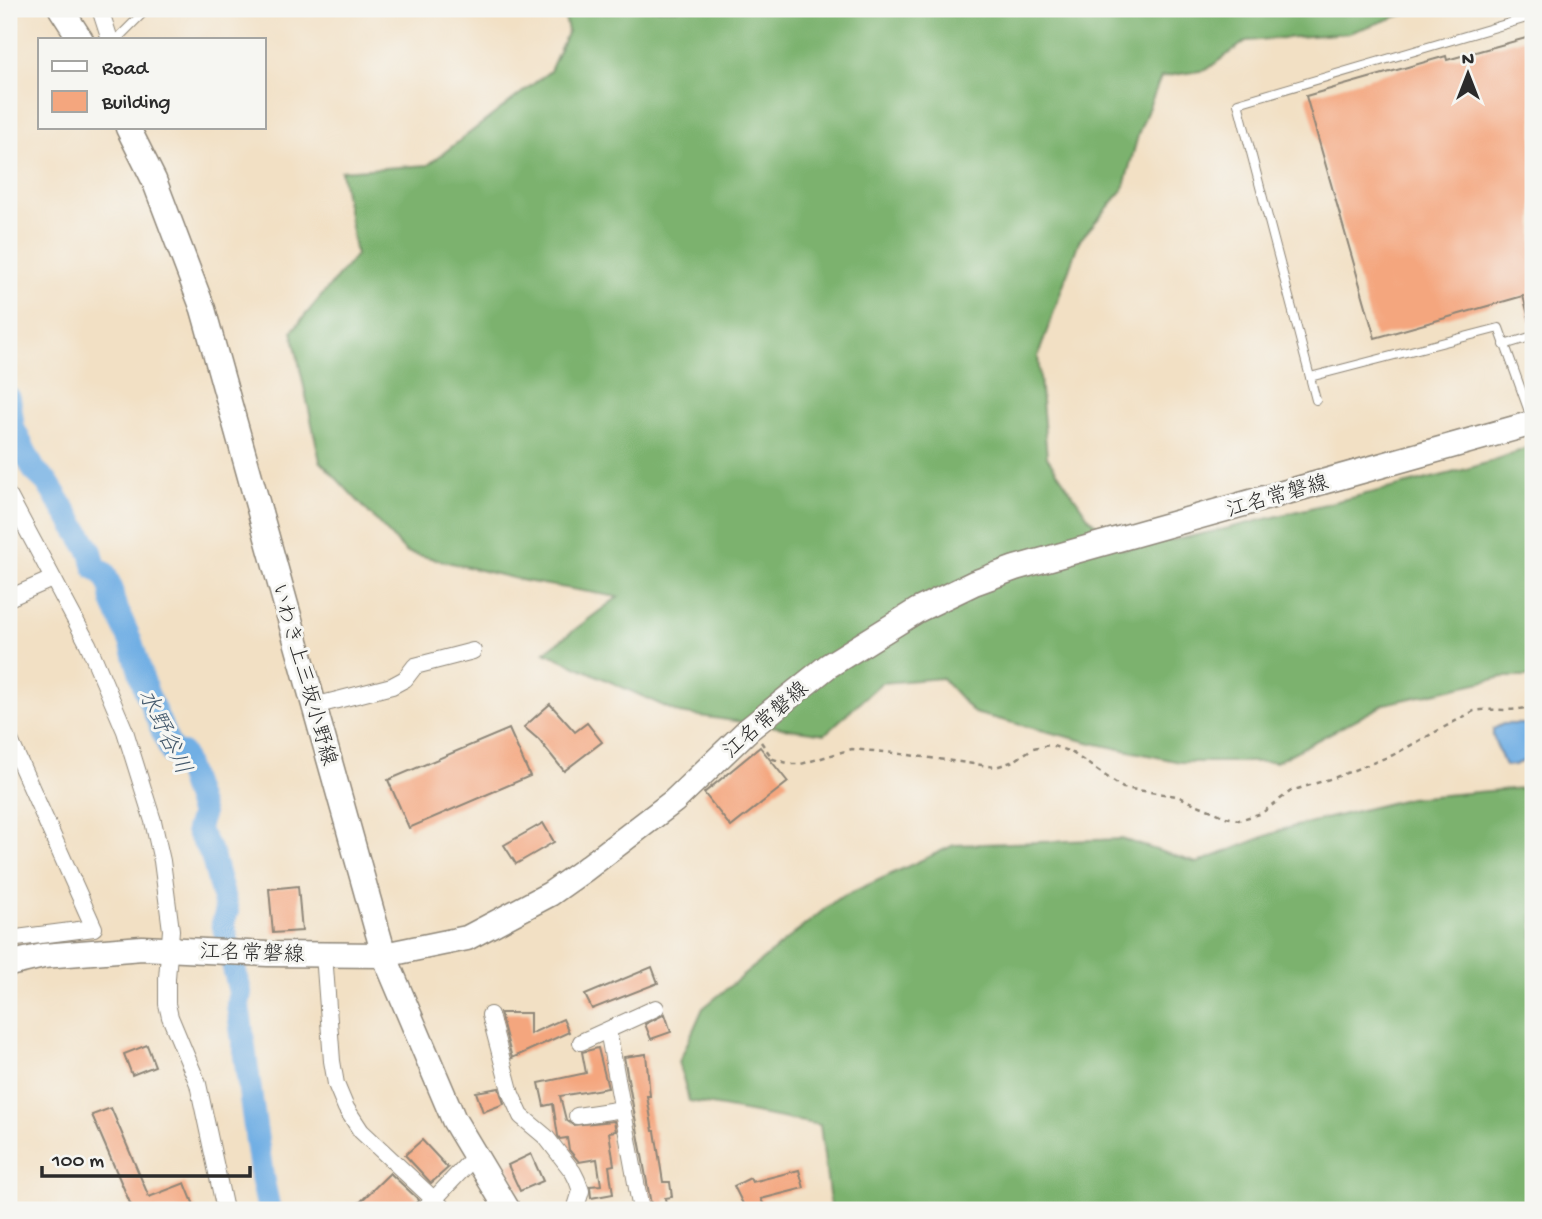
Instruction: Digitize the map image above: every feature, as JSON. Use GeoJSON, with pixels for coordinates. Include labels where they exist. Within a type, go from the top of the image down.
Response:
{"type":"FeatureCollection","features":[{"type":"Feature","properties":{"kind":"main road"},"geometry":{"type":"LineString","coordinates":[[61,9],[80,38]]}},
{"type":"Feature","properties":{"kind":"main road","name":"いわき上三坂小野線"},"geometry":{"type":"LineString","coordinates":[[129,130],[154,180],[203,309],[384,955],[454,1120],[508,1210]]}},
{"type":"Feature","properties":{"kind":"main road","name":"江名常磐線"},"geometry":{"type":"LineString","coordinates":[[9,964],[43,956],[142,948],[268,954],[384,955],[467,938],[550,894],[674,801],[749,729],[828,666],[918,610],[974,583],[1016,568],[1533,423]]}},
{"type":"Feature","properties":{"kind":"street"},"geometry":{"type":"LineString","coordinates":[[100,9],[109,38]]}},
{"type":"Feature","properties":{"kind":"street"},"geometry":{"type":"LineString","coordinates":[[9,496],[88,643],[125,731],[153,821],[162,861],[171,930],[167,1004],[198,1084],[225,1210]]}},
{"type":"Feature","properties":{"kind":"street"},"geometry":{"type":"LineString","coordinates":[[9,598],[52,579]]}},
{"type":"Feature","properties":{"kind":"street"},"geometry":{"type":"LineString","coordinates":[[314,706],[392,686],[405,679],[415,666],[474,651]]}},
{"type":"Feature","properties":{"kind":"street"},"geometry":{"type":"LineString","coordinates":[[9,738],[94,928],[9,939]]}},
{"type":"Feature","properties":{"kind":"street"},"geometry":{"type":"LineString","coordinates":[[324,954],[336,1084],[346,1108],[361,1131],[434,1207],[475,1156]]}},
{"type":"Feature","properties":{"kind":"street"},"geometry":{"type":"LineString","coordinates":[[581,1042],[656,1008]]}},
{"type":"Feature","properties":{"kind":"street"},"geometry":{"type":"LineString","coordinates":[[490,1015],[512,1094],[521,1116],[546,1137],[577,1180],[581,1191],[575,1210]]}},
{"type":"Feature","properties":{"kind":"street"},"geometry":{"type":"LineString","coordinates":[[608,1030],[642,1210]]}},
{"type":"Feature","properties":{"kind":"street"},"geometry":{"type":"LineString","coordinates":[[577,1116],[622,1108]]}},
{"type":"Feature","properties":{"kind":"lane"},"geometry":{"type":"LineString","coordinates":[[118,38],[147,9]]}},
{"type":"Feature","properties":{"kind":"lane"},"geometry":{"type":"LineString","coordinates":[[1316,400],[1238,103],[1533,16]]}},
{"type":"Feature","properties":{"kind":"lane"},"geometry":{"type":"LineString","coordinates":[[1310,377],[1499,328],[1533,423]]}},
{"type":"Feature","properties":{"kind":"lane"},"geometry":{"type":"LineString","coordinates":[[1504,345],[1533,336]]}},
{"type":"Feature","properties":{"kind":"path"},"geometry":{"type":"LineString","coordinates":[[749,729],[773,759],[791,764],[852,749],[996,767],[1014,761],[1033,748],[1050,746],[1071,752],[1123,788],[1177,796],[1239,820],[1262,813],[1291,790],[1336,777],[1393,755],[1474,712],[1485,709],[1513,711],[1533,705]]}},
{"type":"Feature","properties":{"kind":"green space"},"geometry":{"type":"Polygon","coordinates":[[[563,9],[1419,9],[1349,33],[1246,41],[1206,70],[1161,77],[1139,132],[1123,190],[1079,241],[1038,356],[1047,457],[1089,518],[1123,549],[1212,532],[1447,474],[1533,445],[1533,677],[1503,677],[1385,704],[1276,762],[1180,762],[974,713],[942,678],[881,683],[825,734],[679,713],[545,652],[618,597],[525,581],[406,552],[320,461],[292,331],[356,255],[341,171],[428,165],[550,71],[568,31],[563,9]]]}},
{"type":"Feature","properties":{"kind":"green space"},"geometry":{"type":"Polygon","coordinates":[[[1533,787],[1533,1210],[831,1210],[820,1125],[689,1101],[679,1062],[703,1008],[837,899],[954,845],[1122,839],[1197,863],[1284,829],[1410,798],[1533,787]]]}},
{"type":"Feature","properties":{"kind":"water"},"geometry":{"type":"Polygon","coordinates":[[[1503,724],[1533,724],[1533,757],[1515,765],[1505,766],[1493,736],[1493,729],[1503,724]]]}},
{"type":"Feature","properties":{"kind":"building"},"geometry":{"type":"Polygon","coordinates":[[[1533,36],[1533,321],[1530,322],[1523,296],[1375,338],[1306,96],[1446,56],[1447,60],[1533,36]]]}},
{"type":"Feature","properties":{"kind":"building"},"geometry":{"type":"Polygon","coordinates":[[[550,704],[575,732],[587,723],[602,742],[564,771],[539,740],[524,727],[550,704]]]}},
{"type":"Feature","properties":{"kind":"building"},"geometry":{"type":"Polygon","coordinates":[[[509,729],[530,776],[409,828],[388,780],[509,729]]]}},
{"type":"Feature","properties":{"kind":"building"},"geometry":{"type":"Polygon","coordinates":[[[760,747],[788,782],[731,827],[704,793],[760,747]]]}},
{"type":"Feature","properties":{"kind":"building"},"geometry":{"type":"Polygon","coordinates":[[[543,823],[554,842],[516,864],[504,845],[543,823]]]}},
{"type":"Feature","properties":{"kind":"building"},"geometry":{"type":"Polygon","coordinates":[[[298,886],[302,931],[273,933],[269,889],[298,886]]]}},
{"type":"Feature","properties":{"kind":"building"},"geometry":{"type":"Polygon","coordinates":[[[652,967],[658,983],[592,1009],[585,995],[652,967]]]}},
{"type":"Feature","properties":{"kind":"building"},"geometry":{"type":"Polygon","coordinates":[[[500,1013],[530,1013],[530,1034],[563,1019],[569,1032],[512,1058],[500,1013]]]}},
{"type":"Feature","properties":{"kind":"building"},"geometry":{"type":"Polygon","coordinates":[[[665,1014],[671,1032],[651,1039],[645,1024],[665,1014]]]}},
{"type":"Feature","properties":{"kind":"building"},"geometry":{"type":"Polygon","coordinates":[[[147,1045],[155,1066],[132,1075],[124,1054],[147,1045]]]}},
{"type":"Feature","properties":{"kind":"building"},"geometry":{"type":"Polygon","coordinates":[[[598,1048],[608,1088],[560,1096],[566,1120],[573,1125],[614,1121],[616,1131],[609,1132],[614,1165],[609,1166],[613,1194],[591,1198],[590,1186],[601,1185],[597,1159],[579,1162],[569,1150],[567,1138],[560,1139],[553,1104],[544,1106],[539,1083],[586,1073],[582,1052],[598,1048]]]}},
{"type":"Feature","properties":{"kind":"building"},"geometry":{"type":"Polygon","coordinates":[[[646,1054],[650,1096],[647,1096],[653,1131],[663,1182],[670,1182],[672,1197],[665,1198],[667,1210],[652,1210],[624,1057],[646,1054]]]}},
{"type":"Feature","properties":{"kind":"building"},"geometry":{"type":"Polygon","coordinates":[[[499,1088],[504,1104],[483,1112],[476,1092],[499,1088]]]}},
{"type":"Feature","properties":{"kind":"building"},"geometry":{"type":"Polygon","coordinates":[[[111,1108],[149,1197],[185,1183],[196,1210],[133,1210],[92,1115],[111,1108]]]}},
{"type":"Feature","properties":{"kind":"building"},"geometry":{"type":"Polygon","coordinates":[[[422,1140],[448,1168],[431,1183],[405,1155],[422,1140]]]}},
{"type":"Feature","properties":{"kind":"building"},"geometry":{"type":"Polygon","coordinates":[[[531,1154],[543,1181],[520,1191],[508,1165],[531,1154]]]}},
{"type":"Feature","properties":{"kind":"building"},"geometry":{"type":"Polygon","coordinates":[[[799,1170],[804,1188],[761,1199],[766,1210],[746,1210],[734,1186],[750,1178],[752,1182],[799,1170]]]}},
{"type":"Feature","properties":{"kind":"building"},"geometry":{"type":"Polygon","coordinates":[[[390,1173],[419,1200],[409,1210],[352,1210],[390,1173]]]}},
{"type":"Feature","properties":{"kind":"waterway","name":"水野谷川"},"geometry":{"type":"LineString","coordinates":[[9,399],[13,428],[34,470],[47,482],[91,552],[95,568],[104,573],[111,588],[113,601],[131,642],[146,691],[172,753],[182,754],[202,815],[197,830],[212,855],[227,911],[223,923],[240,992],[238,1005],[269,1210]]}}]}
